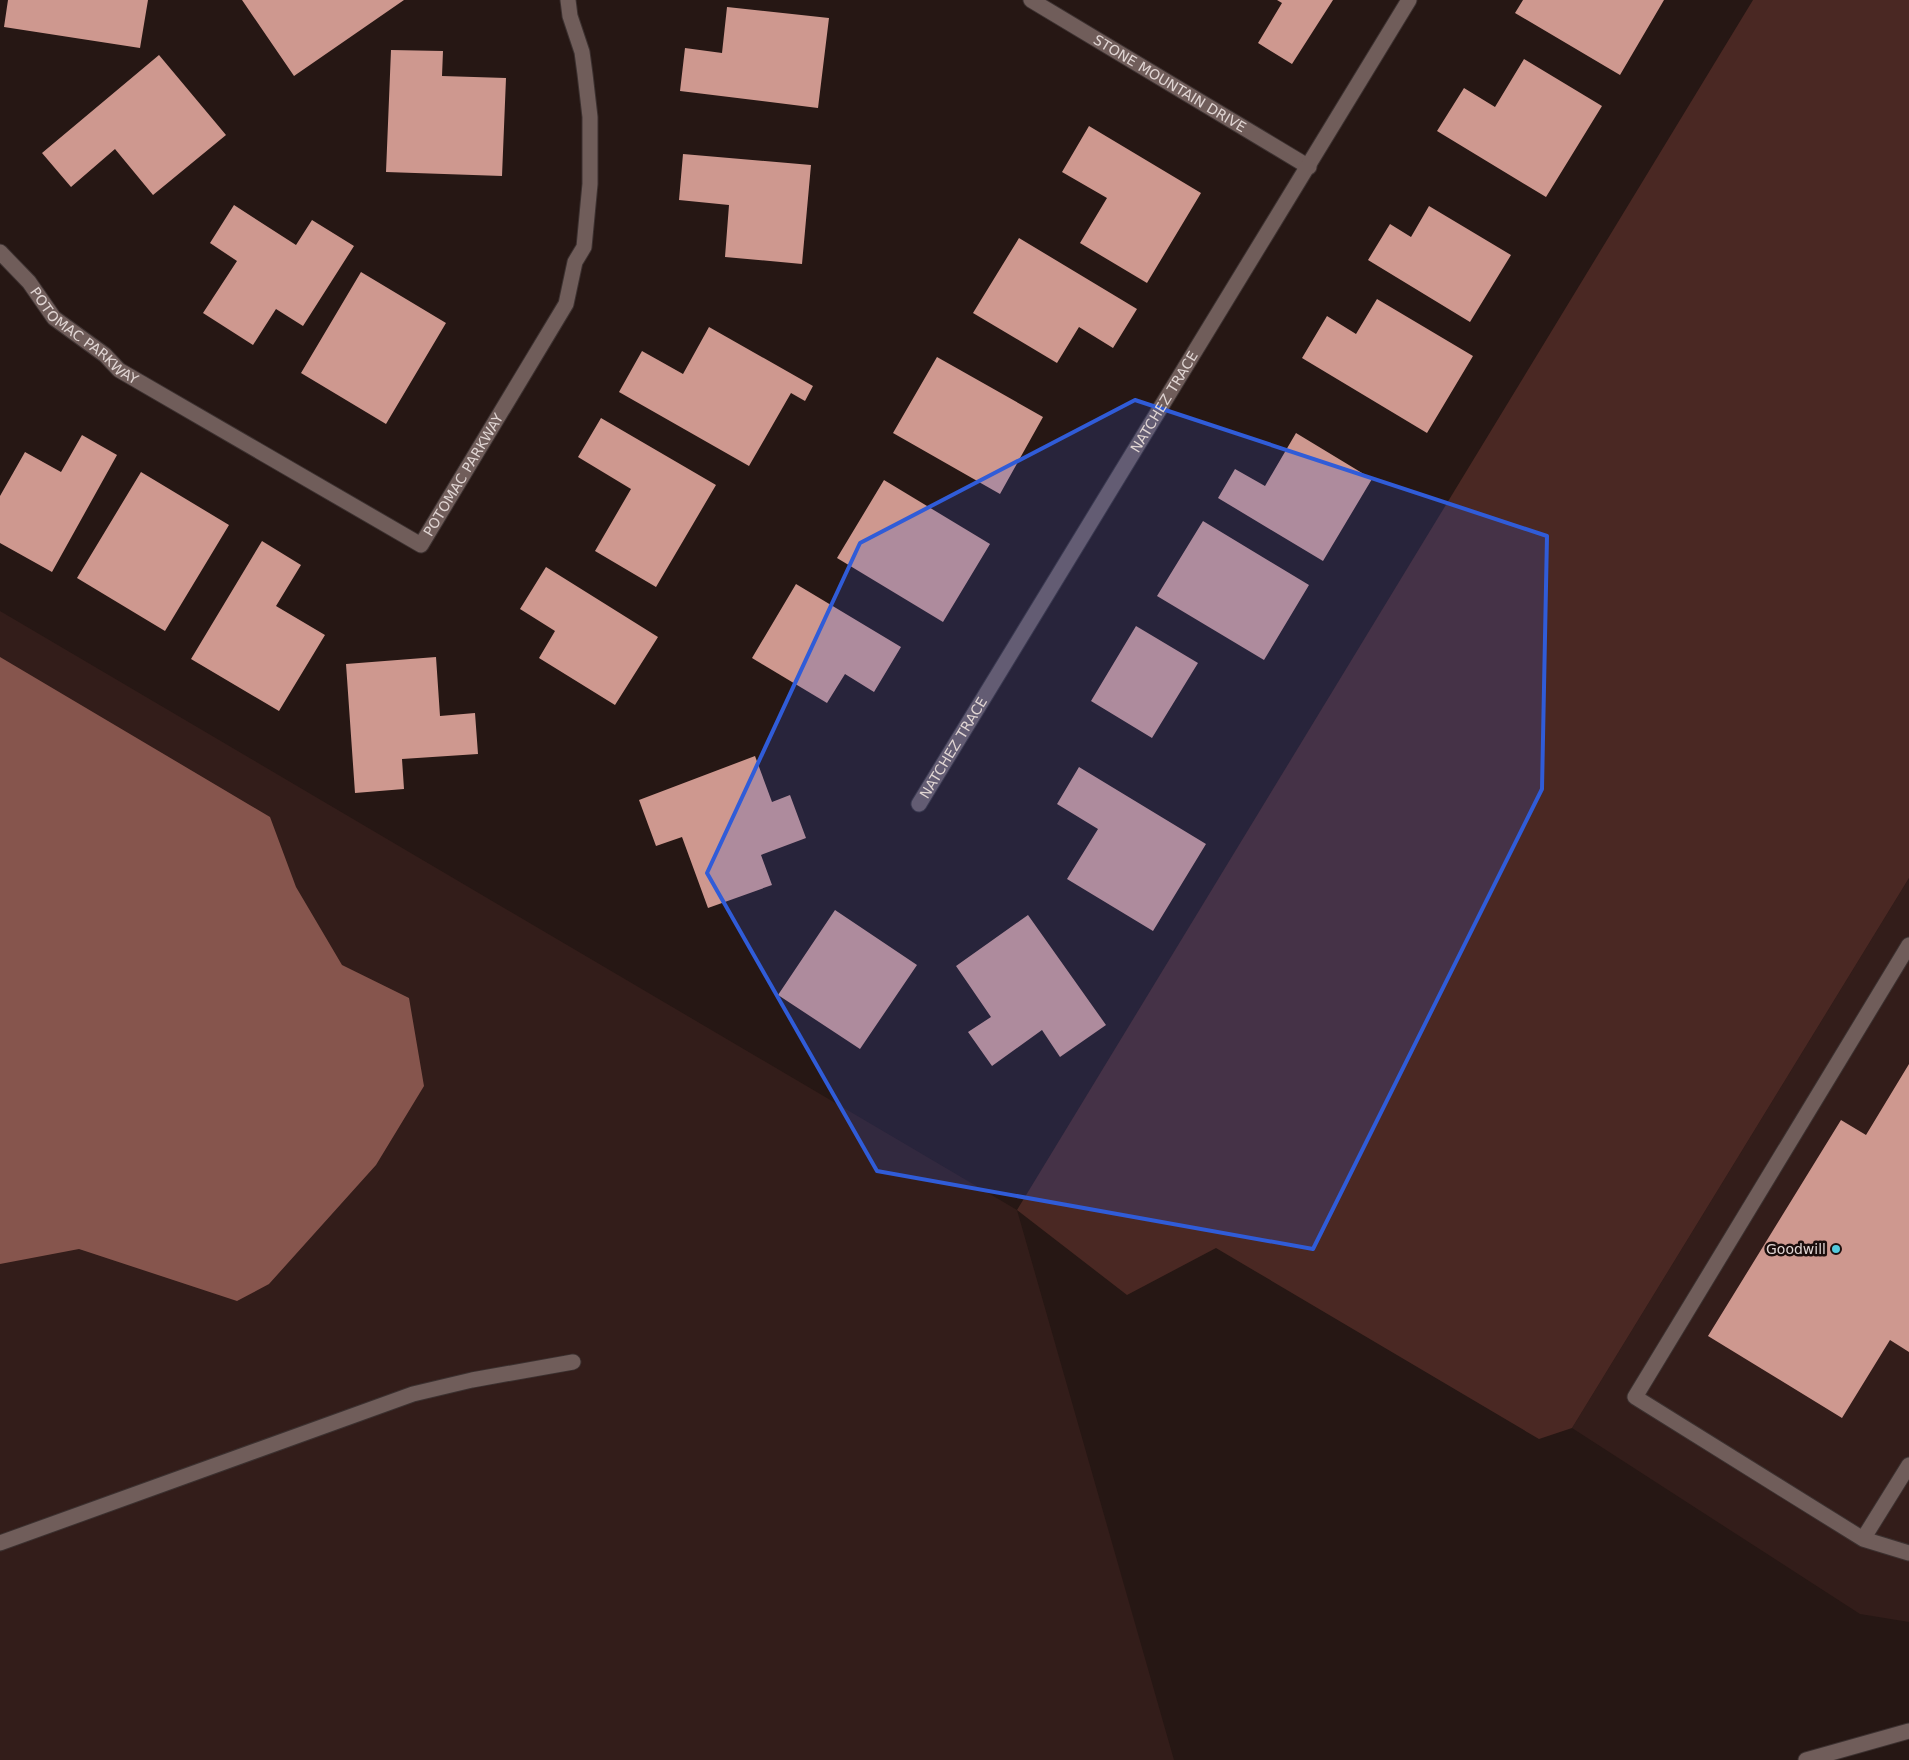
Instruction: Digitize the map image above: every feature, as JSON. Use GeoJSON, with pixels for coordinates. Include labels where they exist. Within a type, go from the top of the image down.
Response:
{"type":"FeatureCollection","features":[{"type":"Feature","properties":{"kind":"street","name":"POTOMAC PARKWAY"},"geometry":{"type":"LineString","coordinates":[[0,252],[29,282],[38,298],[54,318],[105,355],[119,370],[421,545],[566,304],[575,262],[584,247],[590,184],[590,117],[582,52],[570,16],[568,0]]}},
{"type":"Feature","properties":{"kind":"street","name":"STONE MOUNTAIN DRIVE"},"geometry":{"type":"LineString","coordinates":[[1031,0],[1309,167]]}},
{"type":"Feature","properties":{"kind":"street","name":"NATCHEZ TRACE"},"geometry":{"type":"LineString","coordinates":[[919,804],[1309,167],[1409,0]]}},
{"type":"Feature","properties":{"kind":"street"},"geometry":{"type":"LineString","coordinates":[[1909,945],[1635,1397],[1863,1539],[1909,1553]]}},
{"type":"Feature","properties":{"kind":"street"},"geometry":{"type":"LineString","coordinates":[[0,1543],[413,1394],[472,1380],[573,1362]]}},
{"type":"Feature","properties":{"kind":"street"},"geometry":{"type":"LineString","coordinates":[[1863,1539],[1909,1465]]}},
{"type":"Feature","properties":{"kind":"street"},"geometry":{"type":"LineString","coordinates":[[1806,1760],[1909,1731]]}},
{"type":"Feature","properties":{"kind":"highlighted area"},"geometry":{"type":"Polygon","coordinates":[[[1135,400],[1547,536],[1542,789],[1313,1249],[877,1171],[707,873],[860,543],[1135,400]]]}},
{"type":"Feature","properties":{"kind":"shaded area"},"geometry":{"type":"Polygon","coordinates":[[[1753,0],[1909,0],[1909,878],[1572,1428],[1539,1439],[1216,1248],[1127,1295],[1017,1210],[1753,0]]]}},
{"type":"Feature","properties":{"kind":"shaded area"},"geometry":{"type":"Polygon","coordinates":[[[0,611],[1017,1210],[1174,1760],[0,1760],[0,611]]]}},
{"type":"Feature","properties":{"kind":"shaded area"},"geometry":{"type":"Polygon","coordinates":[[[0,657],[270,817],[296,887],[342,965],[409,998],[424,1086],[376,1165],[269,1284],[237,1301],[79,1249],[0,1264],[0,657]]]}},
{"type":"Feature","properties":{"kind":"shaded area"},"geometry":{"type":"Polygon","coordinates":[[[1909,878],[1909,1622],[1860,1614],[1572,1428],[1909,878]]]}},
{"type":"Feature","properties":{"kind":"building"},"geometry":{"type":"Polygon","coordinates":[[[8,0],[148,0],[140,48],[4,27],[8,0]]]}},
{"type":"Feature","properties":{"kind":"building"},"geometry":{"type":"Polygon","coordinates":[[[242,0],[404,0],[294,76],[242,0]]]}},
{"type":"Feature","properties":{"kind":"building"},"geometry":{"type":"Polygon","coordinates":[[[1277,0],[1333,0],[1292,64],[1258,43],[1282,3],[1277,0]]]}},
{"type":"Feature","properties":{"kind":"building"},"geometry":{"type":"Polygon","coordinates":[[[1523,0],[1664,0],[1620,75],[1515,13],[1523,0]]]}},
{"type":"Feature","properties":{"kind":"building"},"geometry":{"type":"Polygon","coordinates":[[[727,7],[829,18],[818,108],[680,91],[685,48],[722,53],[727,7]]]}},
{"type":"Feature","properties":{"kind":"building"},"geometry":{"type":"Polygon","coordinates":[[[391,50],[443,51],[442,76],[506,78],[502,176],[386,172],[391,50]]]}},
{"type":"Feature","properties":{"kind":"building"},"geometry":{"type":"Polygon","coordinates":[[[159,55],[226,135],[153,195],[115,149],[71,187],[42,153],[159,55]]]}},
{"type":"Feature","properties":{"kind":"building"},"geometry":{"type":"Polygon","coordinates":[[[1524,59],[1602,106],[1546,197],[1437,131],[1464,88],[1495,107],[1524,59]]]}},
{"type":"Feature","properties":{"kind":"building"},"geometry":{"type":"Polygon","coordinates":[[[1089,126],[1201,193],[1147,283],[1080,243],[1107,198],[1062,172],[1089,126]]]}},
{"type":"Feature","properties":{"kind":"building"},"geometry":{"type":"Polygon","coordinates":[[[683,154],[811,165],[802,264],[725,257],[729,205],[679,200],[683,154]]]}},
{"type":"Feature","properties":{"kind":"building"},"geometry":{"type":"Polygon","coordinates":[[[234,205],[296,245],[312,220],[354,246],[303,326],[276,309],[253,345],[203,313],[237,261],[210,243],[234,205]]]}},
{"type":"Feature","properties":{"kind":"building"},"geometry":{"type":"Polygon","coordinates":[[[1429,206],[1511,255],[1470,322],[1368,260],[1390,224],[1411,237],[1429,206]]]}},
{"type":"Feature","properties":{"kind":"building"},"geometry":{"type":"Polygon","coordinates":[[[1019,238],[1137,309],[1113,348],[1079,327],[1057,363],[973,313],[1019,238]]]}},
{"type":"Feature","properties":{"kind":"building"},"geometry":{"type":"Polygon","coordinates":[[[361,272],[446,323],[386,424],[301,373],[361,272]]]}},
{"type":"Feature","properties":{"kind":"building"},"geometry":{"type":"Polygon","coordinates":[[[1377,299],[1473,356],[1427,433],[1302,358],[1327,316],[1356,334],[1377,299]]]}},
{"type":"Feature","properties":{"kind":"building"},"geometry":{"type":"Polygon","coordinates":[[[709,327],[813,386],[805,401],[791,393],[749,466],[619,392],[642,351],[683,374],[709,327]]]}},
{"type":"Feature","properties":{"kind":"building"},"geometry":{"type":"Polygon","coordinates":[[[937,357],[1043,417],[1000,494],[893,433],[937,357]]]}},
{"type":"Feature","properties":{"kind":"building"},"geometry":{"type":"Polygon","coordinates":[[[601,418],[716,485],[656,587],[595,551],[631,489],[578,457],[601,418]]]}},
{"type":"Feature","properties":{"kind":"building"},"geometry":{"type":"Polygon","coordinates":[[[1296,433],[1372,479],[1323,561],[1218,498],[1235,469],[1265,486],[1296,433]]]}},
{"type":"Feature","properties":{"kind":"building"},"geometry":{"type":"Polygon","coordinates":[[[82,435],[117,455],[52,572],[0,543],[0,496],[25,452],[61,472],[82,435]]]}},
{"type":"Feature","properties":{"kind":"building"},"geometry":{"type":"Polygon","coordinates":[[[141,472],[229,525],[165,631],[77,578],[141,472]]]}},
{"type":"Feature","properties":{"kind":"building"},"geometry":{"type":"Polygon","coordinates":[[[884,480],[990,544],[943,622],[837,558],[884,480]]]}},
{"type":"Feature","properties":{"kind":"building"},"geometry":{"type":"Polygon","coordinates":[[[1203,521],[1309,585],[1264,660],[1157,596],[1203,521]]]}},
{"type":"Feature","properties":{"kind":"building"},"geometry":{"type":"Polygon","coordinates":[[[262,541],[301,565],[276,606],[325,635],[279,711],[191,659],[262,541]]]}},
{"type":"Feature","properties":{"kind":"building"},"geometry":{"type":"Polygon","coordinates":[[[546,567],[658,637],[615,705],[539,658],[555,631],[520,609],[546,567]]]}},
{"type":"Feature","properties":{"kind":"building"},"geometry":{"type":"Polygon","coordinates":[[[796,584],[901,647],[874,692],[845,674],[827,703],[752,658],[796,584]]]}},
{"type":"Feature","properties":{"kind":"building"},"geometry":{"type":"Polygon","coordinates":[[[1136,626],[1198,663],[1152,738],[1091,701],[1136,626]]]}},
{"type":"Feature","properties":{"kind":"building"},"geometry":{"type":"Polygon","coordinates":[[[436,657],[440,716],[475,713],[478,754],[402,759],[404,789],[355,793],[346,664],[436,657]]]}},
{"type":"Feature","properties":{"kind":"building"},"geometry":{"type":"Polygon","coordinates":[[[755,756],[772,802],[790,795],[806,838],[761,855],[772,885],[708,908],[682,837],[656,846],[639,800],[755,756]]]}},
{"type":"Feature","properties":{"kind":"building"},"geometry":{"type":"Polygon","coordinates":[[[1079,767],[1206,844],[1153,931],[1067,879],[1098,829],[1057,804],[1079,767]]]}},
{"type":"Feature","properties":{"kind":"building"},"geometry":{"type":"Polygon","coordinates":[[[835,910],[917,965],[860,1049],[778,995],[835,910]]]}},
{"type":"Feature","properties":{"kind":"building"},"geometry":{"type":"Polygon","coordinates":[[[1028,915],[1106,1025],[1060,1057],[1042,1030],[992,1066],[968,1032],[991,1017],[956,966],[1028,915]]]}},
{"type":"Feature","properties":{"kind":"building","name":"Goodwill"},"geometry":{"type":"Polygon","coordinates":[[[1909,1064],[1909,1352],[1890,1340],[1842,1418],[1708,1336],[1841,1120],[1866,1135],[1909,1064]]]}},
{"type":"Feature","properties":{"kind":"place","name":"Goodwill"},"geometry":{"type":"Point","coordinates":[1836,1249]}}]}
